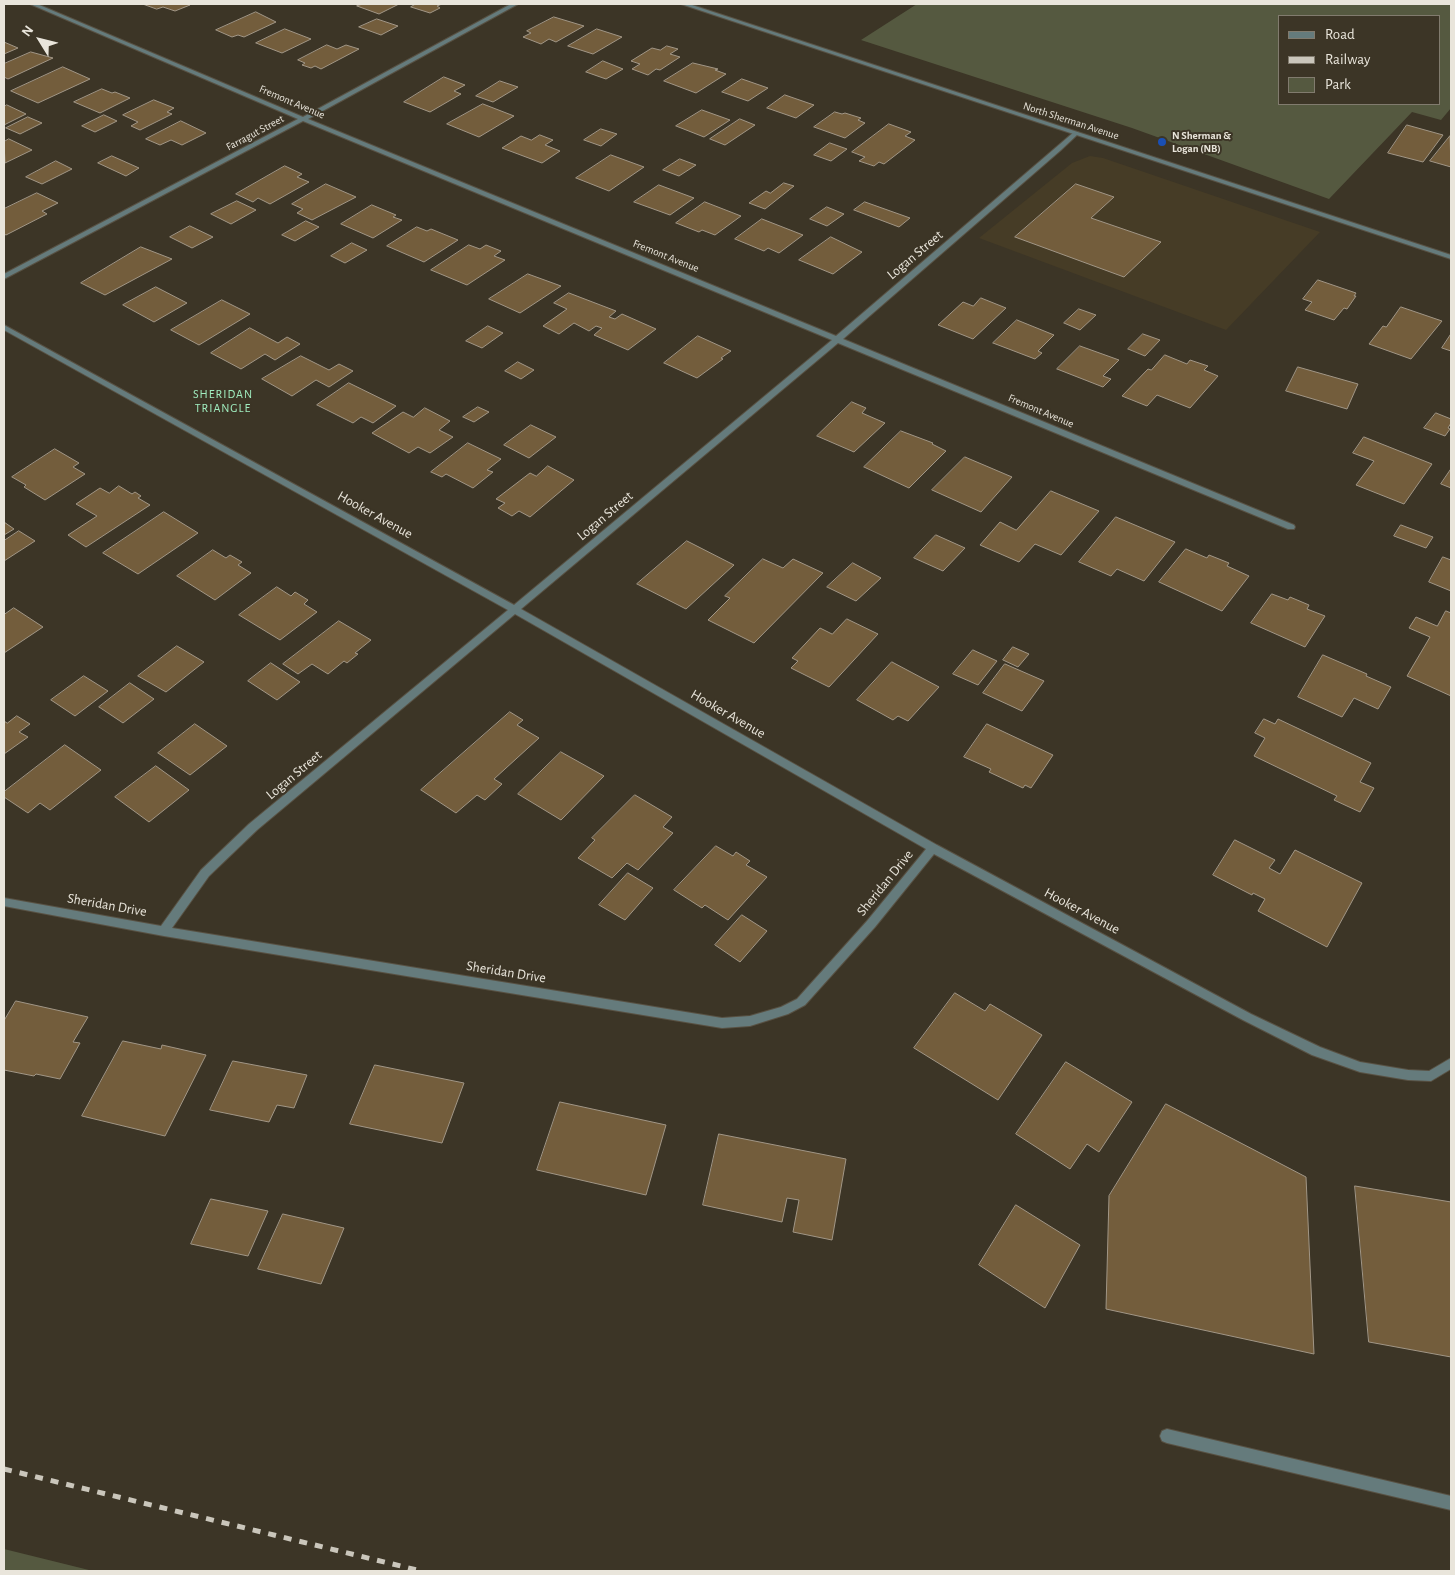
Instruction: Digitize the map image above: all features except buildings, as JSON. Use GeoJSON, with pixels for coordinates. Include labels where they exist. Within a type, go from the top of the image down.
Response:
{"type":"FeatureCollection","features":[{"type":"Feature","properties":{"kind":"street","name":"Fremont Avenue"},"geometry":{"type":"LineString","coordinates":[[33,4],[303,119],[1292,527]]}},
{"type":"Feature","properties":{"kind":"street","name":"Farragut Street"},"geometry":{"type":"LineString","coordinates":[[4,277],[303,119],[515,4]]}},
{"type":"Feature","properties":{"kind":"street","name":"North Sherman Avenue"},"geometry":{"type":"LineString","coordinates":[[684,4],[1451,257]]}},
{"type":"Feature","properties":{"kind":"street","name":"Logan Street"},"geometry":{"type":"LineString","coordinates":[[164,931],[205,873],[253,827],[838,339],[1059,150],[1076,133]]}},
{"type":"Feature","properties":{"kind":"street","name":"Hooker Avenue"},"geometry":{"type":"LineString","coordinates":[[4,327],[514,609],[933,848],[1246,1017],[1316,1051],[1360,1067],[1408,1075],[1431,1076],[1451,1063]]}},
{"type":"Feature","properties":{"kind":"street","name":"Sheridan Drive"},"geometry":{"type":"LineString","coordinates":[[4,902],[164,931],[722,1023],[750,1021],[784,1011],[801,1002],[871,924],[933,848]]}},
{"type":"Feature","properties":{"kind":"street"},"geometry":{"type":"LineString","coordinates":[[1167,1436],[1451,1503]]}},
{"type":"Feature","properties":{"kind":"shaded area"},"geometry":{"type":"Polygon","coordinates":[[[1090,156],[1103,158],[1320,232],[1226,330],[979,238],[1072,163],[1090,156]]]}},
{"type":"Feature","properties":{"kind":"green space"},"geometry":{"type":"Polygon","coordinates":[[[917,4],[1451,4],[1451,108],[1441,120],[1412,112],[1329,199],[1132,128],[861,40],[917,4]]]}},
{"type":"Feature","properties":{"kind":"green space"},"geometry":{"type":"Polygon","coordinates":[[[4,1549],[93,1571],[4,1571],[4,1549]]]}},
{"type":"Feature","properties":{"kind":"railway"},"geometry":{"type":"LineString","coordinates":[[4,1469],[421,1571]]}},
{"type":"Feature","properties":{"kind":"place","name":"N Sherman & Logan (NB)"},"geometry":{"type":"Point","coordinates":[1162,142]}},
{"type":"Feature","properties":{"kind":"district","name":"SHERIDAN TRIANGLE"},"geometry":{"type":"Point","coordinates":[223,401]}}]}
